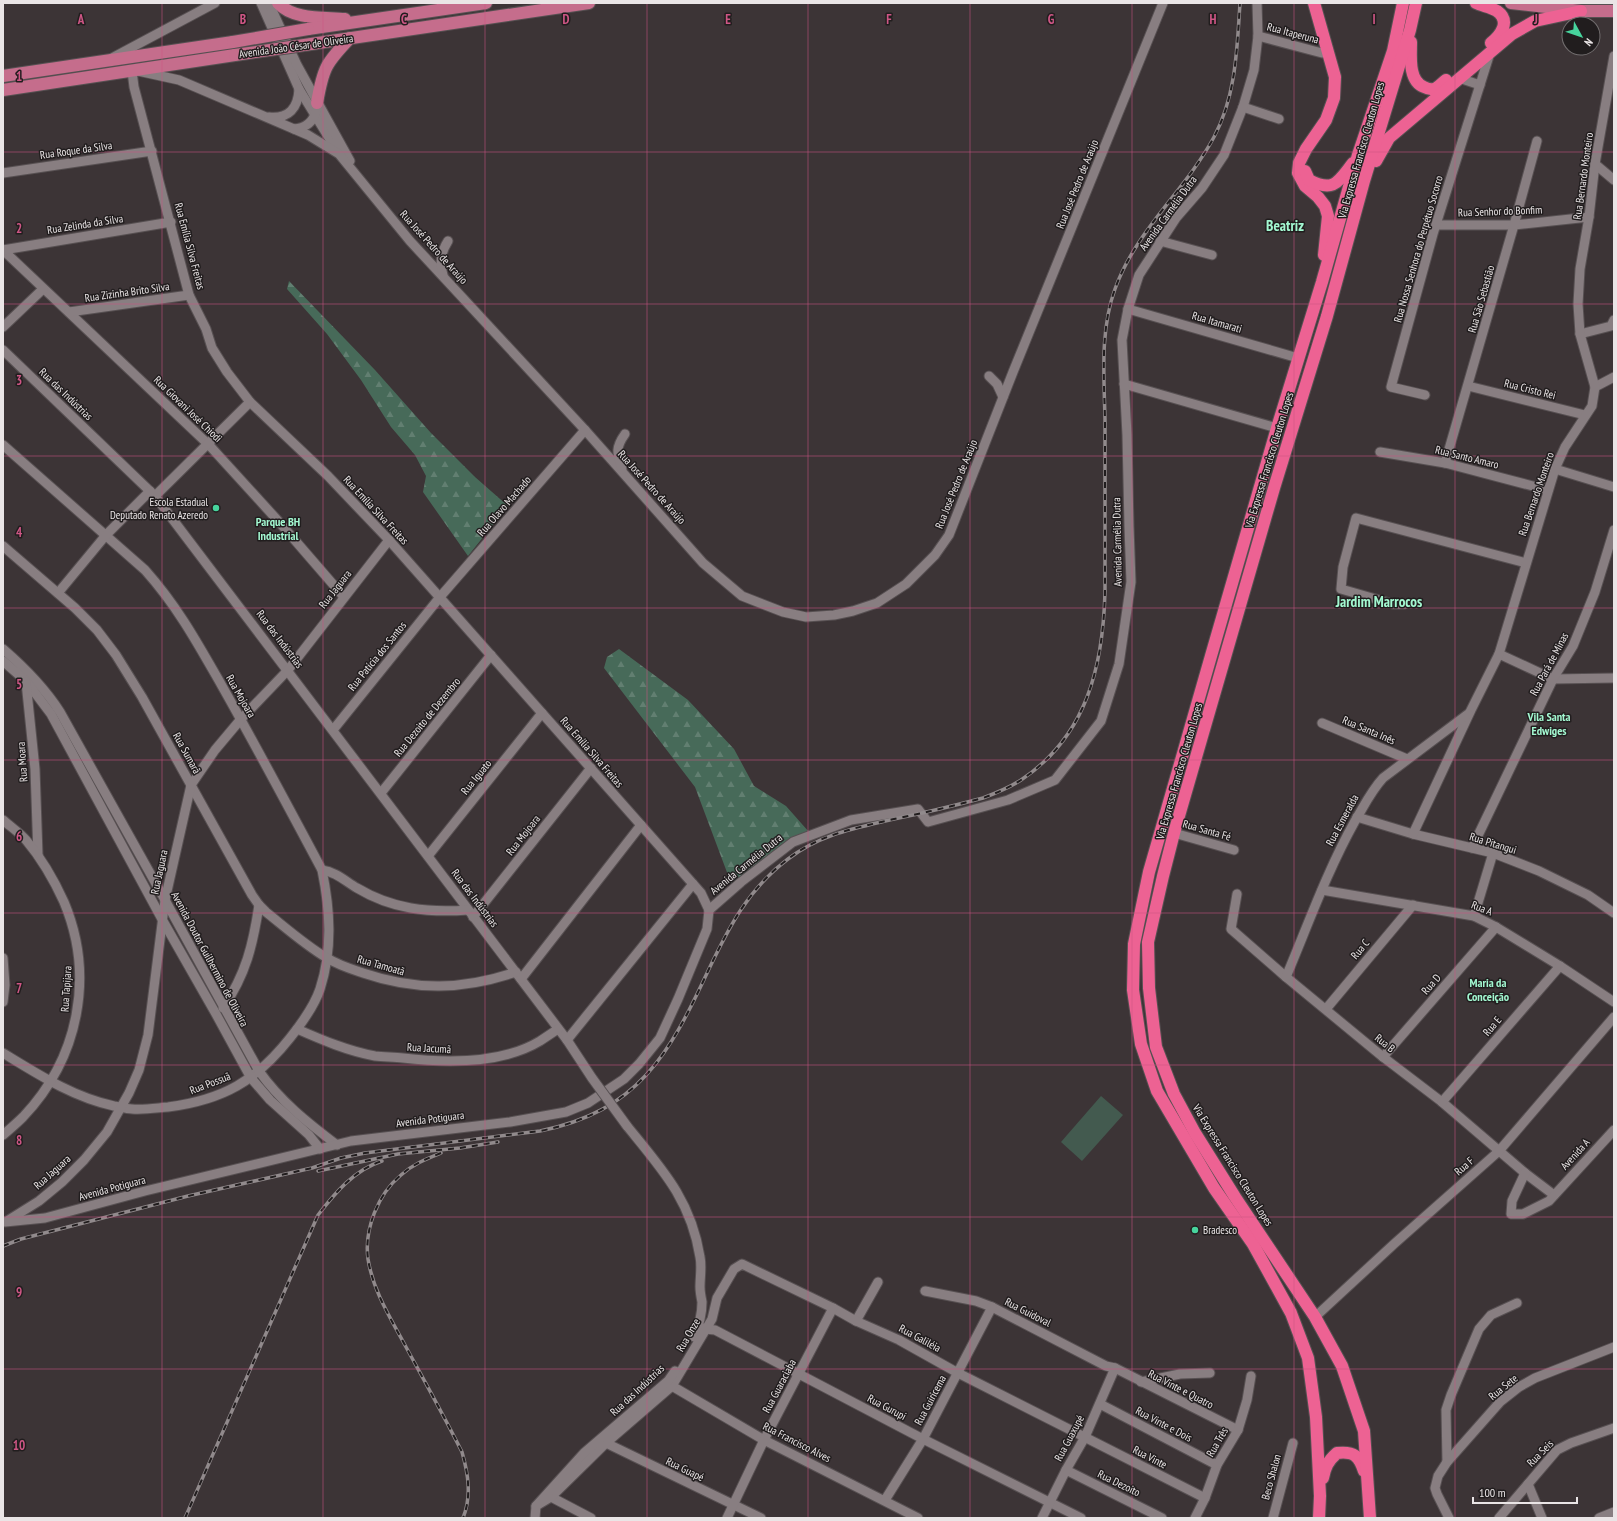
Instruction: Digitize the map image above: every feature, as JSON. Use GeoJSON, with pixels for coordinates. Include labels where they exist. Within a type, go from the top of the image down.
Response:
{"type":"FeatureCollection","features":[{"type":"Feature","properties":{"kind":"highway"},"geometry":{"type":"LineString","coordinates":[[1314,3],[1335,77],[1334,98],[1326,120],[1299,163],[1298,173],[1305,186],[1318,197],[1325,206],[1328,216],[1322,282]]}},
{"type":"Feature","properties":{"kind":"highway"},"geometry":{"type":"LineString","coordinates":[[1320,3],[1341,76],[1342,96],[1330,122],[1310,152],[1304,166],[1306,174],[1309,180],[1320,186],[1330,186],[1338,182],[1358,155]]}},
{"type":"Feature","properties":{"kind":"highway","name":"Via Expressa Francisco Cleuton Lopes"},"geometry":{"type":"LineString","coordinates":[[1319,1518],[1320,1496],[1316,1417],[1313,1384],[1308,1358],[1289,1308],[1253,1244],[1214,1188],[1157,1091],[1141,1044],[1133,990],[1134,944],[1150,872],[1358,155],[1393,51],[1403,3]]}},
{"type":"Feature","properties":{"kind":"highway","name":"Via Expressa Francisco Cleuton Lopes"},"geometry":{"type":"LineString","coordinates":[[1370,1518],[1364,1431],[1342,1366],[1315,1317],[1235,1197],[1195,1132],[1174,1094],[1156,1046],[1149,988],[1148,942],[1174,833],[1270,503],[1327,316],[1364,182],[1410,30],[1416,3]]}},
{"type":"Feature","properties":{"kind":"highway"},"geometry":{"type":"LineString","coordinates":[[1410,30],[1411,62],[1414,78],[1422,87],[1428,89],[1436,88],[1496,39],[1502,31],[1503,22],[1497,11],[1476,3]]}},
{"type":"Feature","properties":{"kind":"highway"},"geometry":{"type":"LineString","coordinates":[[1364,182],[1389,138],[1512,34],[1535,21],[1581,11]]}},
{"type":"Feature","properties":{"kind":"highway"},"geometry":{"type":"LineString","coordinates":[[1320,1496],[1324,1468],[1328,1461],[1337,1453],[1351,1453],[1360,1460],[1368,1482]]}},
{"type":"Feature","properties":{"kind":"main road"},"geometry":{"type":"LineString","coordinates":[[278,3],[294,13],[307,16],[366,21]]}},
{"type":"Feature","properties":{"kind":"main road","name":"Avenida João César de Oliveira"},"geometry":{"type":"LineString","coordinates":[[3,76],[486,3]]}},
{"type":"Feature","properties":{"kind":"main road","name":"Avenida João César de Oliveira"},"geometry":{"type":"LineString","coordinates":[[3,90],[589,3]]}},
{"type":"Feature","properties":{"kind":"main road"},"geometry":{"type":"LineString","coordinates":[[1511,3],[1581,11],[1614,11]]}},
{"type":"Feature","properties":{"kind":"main road"},"geometry":{"type":"LineString","coordinates":[[317,103],[320,81],[326,66],[334,54],[350,38]]}},
{"type":"Feature","properties":{"kind":"main road"},"geometry":{"type":"LineString","coordinates":[[105,75],[109,71],[106,61]]}},
{"type":"Feature","properties":{"kind":"street"},"geometry":{"type":"LineString","coordinates":[[106,61],[215,3]]}},
{"type":"Feature","properties":{"kind":"street"},"geometry":{"type":"LineString","coordinates":[[262,3],[299,89],[339,154]]}},
{"type":"Feature","properties":{"kind":"street","name":"Rua José Pedro de Araújo"},"geometry":{"type":"LineString","coordinates":[[262,3],[285,39],[317,103],[357,176]]}},
{"type":"Feature","properties":{"kind":"street","name":"Rua José Pedro de Araújo"},"geometry":{"type":"LineString","coordinates":[[133,70],[179,80],[308,135],[339,154],[410,241],[585,430],[703,563],[742,596],[784,612],[806,617],[834,615],[877,602],[906,584],[935,555],[949,535],[1003,397],[1163,3]]}},
{"type":"Feature","properties":{"kind":"street","name":"Avenida Carmélia Dutra"},"geometry":{"type":"LineString","coordinates":[[709,910],[793,842],[851,820],[918,809],[928,822],[1008,800],[1055,780],[1101,721],[1119,664],[1131,582],[1122,340],[1128,309],[1139,275],[1160,241],[1176,218],[1202,188],[1224,155],[1243,107],[1254,70],[1258,36],[1257,3]]}},
{"type":"Feature","properties":{"kind":"street","name":"Rua Itaperuna"},"geometry":{"type":"LineString","coordinates":[[1258,36],[1322,53]]}},
{"type":"Feature","properties":{"kind":"street","name":"Rua Nossa Senhora do Perpétuo Socorro"},"geometry":{"type":"LineString","coordinates":[[1425,395],[1391,387],[1436,225],[1490,53]]}},
{"type":"Feature","properties":{"kind":"street","name":"Rua Bernardo Monteiro"},"geometry":{"type":"LineString","coordinates":[[1413,834],[1498,654],[1555,470],[1565,447],[1592,406],[1596,386],[1580,334],[1578,304],[1580,269],[1589,217],[1595,164],[1614,56]]}},
{"type":"Feature","properties":{"kind":"street"},"geometry":{"type":"LineString","coordinates":[[179,80],[177,72],[184,63]]}},
{"type":"Feature","properties":{"kind":"street","name":"Rua Emília Silva Freitas"},"geometry":{"type":"LineString","coordinates":[[133,70],[189,295],[206,329],[212,348],[227,372],[250,402],[328,476],[389,540],[701,893],[709,910]]}},
{"type":"Feature","properties":{"kind":"street"},"geometry":{"type":"LineString","coordinates":[[1459,78],[1480,85]]}},
{"type":"Feature","properties":{"kind":"street"},"geometry":{"type":"LineString","coordinates":[[265,116],[281,117],[292,111],[298,99],[299,89]]}},
{"type":"Feature","properties":{"kind":"street"},"geometry":{"type":"LineString","coordinates":[[292,129],[302,128],[311,122],[315,117],[317,103]]}},
{"type":"Feature","properties":{"kind":"street"},"geometry":{"type":"LineString","coordinates":[[1243,107],[1279,119]]}},
{"type":"Feature","properties":{"kind":"street","name":"Rua São Sebastião"},"geometry":{"type":"LineString","coordinates":[[1445,463],[1537,141]]}},
{"type":"Feature","properties":{"kind":"street","name":"Rua Roque da Silva"},"geometry":{"type":"LineString","coordinates":[[3,173],[152,151]]}},
{"type":"Feature","properties":{"kind":"street"},"geometry":{"type":"LineString","coordinates":[[1595,164],[1614,180]]}},
{"type":"Feature","properties":{"kind":"street","name":"Rua Senhor do Bonfim"},"geometry":{"type":"LineString","coordinates":[[1436,225],[1514,225],[1589,217]]}},
{"type":"Feature","properties":{"kind":"street","name":"Rua Zelinda da Silva"},"geometry":{"type":"LineString","coordinates":[[3,250],[171,222]]}},
{"type":"Feature","properties":{"kind":"street"},"geometry":{"type":"LineString","coordinates":[[445,279],[440,259],[443,248],[448,241]]}},
{"type":"Feature","properties":{"kind":"street"},"geometry":{"type":"LineString","coordinates":[[1160,241],[1212,255]]}},
{"type":"Feature","properties":{"kind":"street","name":"Rua Giovani José Chiodi"},"geometry":{"type":"LineString","coordinates":[[3,250],[209,445],[280,523],[344,597]]}},
{"type":"Feature","properties":{"kind":"street"},"geometry":{"type":"LineString","coordinates":[[3,327],[43,289]]}},
{"type":"Feature","properties":{"kind":"street","name":"Rua Zizinha Brito Silva"},"geometry":{"type":"LineString","coordinates":[[69,312],[189,295]]}},
{"type":"Feature","properties":{"kind":"street","name":"Rua Itamarati"},"geometry":{"type":"LineString","coordinates":[[1128,309],[1298,358]]}},
{"type":"Feature","properties":{"kind":"street"},"geometry":{"type":"LineString","coordinates":[[1580,334],[1611,326],[1614,320]]}},
{"type":"Feature","properties":{"kind":"street","name":"Rua das Indústrias"},"geometry":{"type":"LineString","coordinates":[[3,350],[152,493],[288,670],[567,1040],[592,1078],[627,1126],[669,1178],[683,1202],[694,1229],[700,1258],[702,1328],[677,1368],[670,1383],[604,1440],[580,1458],[549,1495],[536,1506],[535,1518]]}},
{"type":"Feature","properties":{"kind":"street"},"geometry":{"type":"LineString","coordinates":[[989,376],[997,384],[1003,397]]}},
{"type":"Feature","properties":{"kind":"street"},"geometry":{"type":"LineString","coordinates":[[1596,386],[1614,377]]}},
{"type":"Feature","properties":{"kind":"street"},"geometry":{"type":"LineString","coordinates":[[1124,384],[1278,428]]}},
{"type":"Feature","properties":{"kind":"street","name":"Rua Cristo Rei"},"geometry":{"type":"LineString","coordinates":[[1468,386],[1585,415]]}},
{"type":"Feature","properties":{"kind":"street"},"geometry":{"type":"LineString","coordinates":[[58,593],[106,535],[152,493],[209,445],[250,402]]}},
{"type":"Feature","properties":{"kind":"street","name":"Rua Olavo Machado"},"geometry":{"type":"LineString","coordinates":[[440,597],[585,430]]}},
{"type":"Feature","properties":{"kind":"street"},"geometry":{"type":"LineString","coordinates":[[624,474],[617,455],[618,443],[625,434]]}},
{"type":"Feature","properties":{"kind":"street","name":"Rua Mojoara"},"geometry":{"type":"LineString","coordinates":[[3,445],[146,570],[163,590],[182,616],[241,719],[322,870]]}},
{"type":"Feature","properties":{"kind":"street","name":"Rua Santo Amaro"},"geometry":{"type":"LineString","coordinates":[[1380,452],[1445,463],[1548,490]]}},
{"type":"Feature","properties":{"kind":"street"},"geometry":{"type":"LineString","coordinates":[[1555,470],[1614,487]]}},
{"type":"Feature","properties":{"kind":"street"},"geometry":{"type":"LineString","coordinates":[[1404,604],[1393,604],[1341,589],[1343,567],[1356,518],[1526,563]]}},
{"type":"Feature","properties":{"kind":"street","name":"Rua Pará de Minas"},"geometry":{"type":"LineString","coordinates":[[1472,848],[1552,679],[1573,646],[1595,592],[1614,530]]}},
{"type":"Feature","properties":{"kind":"street","name":"Rua Jaguara"},"geometry":{"type":"LineString","coordinates":[[4,1223],[34,1204],[62,1182],[84,1160],[106,1132],[122,1108],[139,1070],[148,1035],[166,900],[191,785],[214,750],[241,719],[288,670],[389,540]]}},
{"type":"Feature","properties":{"kind":"street","name":"Rua Sumarã"},"geometry":{"type":"LineString","coordinates":[[3,546],[58,593],[97,630],[116,655],[142,697],[259,905]]}},
{"type":"Feature","properties":{"kind":"street","name":"Rua Patícia dos Santos"},"geometry":{"type":"LineString","coordinates":[[333,730],[440,597]]}},
{"type":"Feature","properties":{"kind":"street","name":"Avenida Doutor Guilhermino de Oliveira"},"geometry":{"type":"LineString","coordinates":[[3,649],[23,667],[49,695],[56,706],[166,900],[223,1008],[259,1071],[277,1095],[299,1115],[337,1145]]}},
{"type":"Feature","properties":{"kind":"street"},"geometry":{"type":"LineString","coordinates":[[1498,654],[1552,679],[1614,678]]}},
{"type":"Feature","properties":{"kind":"street","name":"Rua Dezoito de Dezembro"},"geometry":{"type":"LineString","coordinates":[[381,793],[491,655]]}},
{"type":"Feature","properties":{"kind":"street","name":"Avenida Doutor Guilhermino de Oliveira"},"geometry":{"type":"LineString","coordinates":[[3,661],[26,681],[51,714],[250,1078],[270,1100],[309,1135],[320,1149]]}},
{"type":"Feature","properties":{"kind":"street","name":"Rua Moara"},"geometry":{"type":"LineString","coordinates":[[23,667],[26,681],[34,769],[38,855]]}},
{"type":"Feature","properties":{"kind":"street","name":"Rua Esmeralda"},"geometry":{"type":"LineString","coordinates":[[1286,977],[1342,845],[1376,784],[1470,712]]}},
{"type":"Feature","properties":{"kind":"street","name":"Rua Iguato"},"geometry":{"type":"LineString","coordinates":[[428,856],[542,713]]}},
{"type":"Feature","properties":{"kind":"street","name":"Rua Santa Inês"},"geometry":{"type":"LineString","coordinates":[[1322,723],[1407,759]]}},
{"type":"Feature","properties":{"kind":"street","name":"Rua Mojoara"},"geometry":{"type":"LineString","coordinates":[[471,913],[591,768]]}},
{"type":"Feature","properties":{"kind":"street","name":"Rua Pitangui"},"geometry":{"type":"LineString","coordinates":[[1357,817],[1413,834],[1493,853],[1539,871],[1588,895],[1614,913]]}},
{"type":"Feature","properties":{"kind":"street","name":"Rua Tapijara"},"geometry":{"type":"LineString","coordinates":[[3,820],[25,839],[38,855],[55,882],[69,914],[77,943],[80,970],[79,999],[75,1024],[64,1055],[40,1096],[23,1117],[3,1135]]}},
{"type":"Feature","properties":{"kind":"street"},"geometry":{"type":"LineString","coordinates":[[518,975],[641,825]]}},
{"type":"Feature","properties":{"kind":"street","name":"Rua Santa Fé"},"geometry":{"type":"LineString","coordinates":[[1174,833],[1234,850]]}},
{"type":"Feature","properties":{"kind":"street"},"geometry":{"type":"LineString","coordinates":[[1474,916],[1493,853]]}},
{"type":"Feature","properties":{"kind":"street"},"geometry":{"type":"LineString","coordinates":[[322,870],[332,871],[357,888],[386,903],[415,909],[471,913]]}},
{"type":"Feature","properties":{"kind":"street","name":"Rua Possuã"},"geometry":{"type":"LineString","coordinates":[[3,1053],[49,1082],[78,1095],[122,1108],[131,1109],[191,1104],[224,1093],[250,1078],[281,1050],[297,1029],[314,1002],[320,989],[327,958],[330,925],[327,893],[322,870]]}},
{"type":"Feature","properties":{"kind":"street"},"geometry":{"type":"LineString","coordinates":[[567,1040],[693,884]]}},
{"type":"Feature","properties":{"kind":"street","name":"Rua A"},"geometry":{"type":"LineString","coordinates":[[1322,890],[1474,916],[1496,927],[1560,966],[1614,1002]]}},
{"type":"Feature","properties":{"kind":"street","name":"Rua B"},"geometry":{"type":"LineString","coordinates":[[1237,894],[1231,929],[1286,977],[1442,1102],[1525,1173],[1554,1195]]}},
{"type":"Feature","properties":{"kind":"street"},"geometry":{"type":"LineString","coordinates":[[223,1008],[240,980],[250,955],[259,905]]}},
{"type":"Feature","properties":{"kind":"street","name":"Rua Tamoatã"},"geometry":{"type":"LineString","coordinates":[[259,905],[327,958],[342,966],[403,984],[430,986],[466,985],[518,975]]}},
{"type":"Feature","properties":{"kind":"street","name":"Rua C"},"geometry":{"type":"LineString","coordinates":[[1326,1009],[1413,905]]}},
{"type":"Feature","properties":{"kind":"street","name":"Avenida Potiguara"},"geometry":{"type":"LineString","coordinates":[[4,1223],[45,1218],[145,1191],[351,1141],[510,1122],[566,1112],[588,1103],[624,1079],[639,1064],[660,1038],[678,999],[706,929],[709,910]]}},
{"type":"Feature","properties":{"kind":"street","name":"Rua D"},"geometry":{"type":"LineString","coordinates":[[1384,1057],[1496,927]]}},
{"type":"Feature","properties":{"kind":"street"},"geometry":{"type":"LineString","coordinates":[[3,958],[5,985],[3,1002]]}},
{"type":"Feature","properties":{"kind":"street","name":"Rua E"},"geometry":{"type":"LineString","coordinates":[[1442,1102],[1560,966]]}},
{"type":"Feature","properties":{"kind":"street","name":"Rua F"},"geometry":{"type":"LineString","coordinates":[[1315,1317],[1394,1244],[1499,1151],[1614,1018]]}},
{"type":"Feature","properties":{"kind":"street","name":"Rua Jacumã"},"geometry":{"type":"LineString","coordinates":[[297,1029],[325,1041],[376,1056],[433,1061],[461,1061],[515,1052],[540,1041],[558,1029]]}},
{"type":"Feature","properties":{"kind":"street","name":"Avenida A"},"geometry":{"type":"LineString","coordinates":[[1525,1173],[1512,1201],[1511,1214],[1523,1214],[1549,1201],[1614,1130]]}},
{"type":"Feature","properties":{"kind":"street"},"geometry":{"type":"LineString","coordinates":[[34,1204],[45,1218]]}},
{"type":"Feature","properties":{"kind":"street","name":"Rua Galiléia"},"geometry":{"type":"LineString","coordinates":[[742,1264],[856,1321],[899,1340],[958,1373],[1084,1437]]}},
{"type":"Feature","properties":{"kind":"street","name":"Rua Onze"},"geometry":{"type":"LineString","coordinates":[[702,1328],[712,1319],[717,1298],[734,1269],[742,1264]]}},
{"type":"Feature","properties":{"kind":"street"},"geometry":{"type":"LineString","coordinates":[[856,1321],[878,1282]]}},
{"type":"Feature","properties":{"kind":"street","name":"Rua Guidoval"},"geometry":{"type":"LineString","coordinates":[[925,1291],[976,1300],[1106,1366],[1115,1368]]}},
{"type":"Feature","properties":{"kind":"street"},"geometry":{"type":"LineString","coordinates":[[702,1302],[712,1319],[715,1330]]}},
{"type":"Feature","properties":{"kind":"street","name":"Rua Sete"},"geometry":{"type":"LineString","coordinates":[[1447,1462],[1446,1410],[1479,1329],[1492,1315],[1517,1303]]}},
{"type":"Feature","properties":{"kind":"street","name":"Rua Guiricema"},"geometry":{"type":"LineString","coordinates":[[885,1500],[923,1439],[992,1307]]}},
{"type":"Feature","properties":{"kind":"street","name":"Rua Guaraciaba"},"geometry":{"type":"LineString","coordinates":[[727,1518],[764,1440],[832,1308]]}},
{"type":"Feature","properties":{"kind":"street","name":"Rua Gurupi"},"geometry":{"type":"LineString","coordinates":[[702,1328],[715,1330],[923,1439],[1080,1518]]}},
{"type":"Feature","properties":{"kind":"street","name":"Rua Sete"},"geometry":{"type":"LineString","coordinates":[[1449,1518],[1439,1500],[1436,1488],[1438,1476],[1447,1462],[1500,1402],[1519,1387],[1535,1378],[1614,1347]]}},
{"type":"Feature","properties":{"kind":"street","name":"Rua Vinte e Quatro"},"geometry":{"type":"LineString","coordinates":[[1115,1368],[1238,1430]]}},
{"type":"Feature","properties":{"kind":"street","name":"Rua Guaxupé"},"geometry":{"type":"LineString","coordinates":[[1042,1518],[1084,1437],[1115,1368]]}},
{"type":"Feature","properties":{"kind":"street"},"geometry":{"type":"LineString","coordinates":[[1141,1382],[1180,1374],[1210,1373]]}},
{"type":"Feature","properties":{"kind":"street","name":"Rua Três"},"geometry":{"type":"LineString","coordinates":[[1195,1518],[1205,1498],[1217,1465],[1238,1430],[1247,1400],[1251,1376]]}},
{"type":"Feature","properties":{"kind":"street","name":"Rua Francisco Alves"},"geometry":{"type":"LineString","coordinates":[[670,1383],[764,1440],[918,1518]]}},
{"type":"Feature","properties":{"kind":"street","name":"Rua Vinte e Dois"},"geometry":{"type":"LineString","coordinates":[[1100,1404],[1217,1465]]}},
{"type":"Feature","properties":{"kind":"street","name":"Rua Seis"},"geometry":{"type":"LineString","coordinates":[[1499,1518],[1557,1450],[1571,1443],[1614,1428]]}},
{"type":"Feature","properties":{"kind":"street","name":"Rua Vinte"},"geometry":{"type":"LineString","coordinates":[[1084,1437],[1205,1498]]}},
{"type":"Feature","properties":{"kind":"street","name":"Rua Guapé"},"geometry":{"type":"LineString","coordinates":[[604,1440],[732,1506],[761,1518]]}},
{"type":"Feature","properties":{"kind":"street","name":"Beco Shalon"},"geometry":{"type":"LineString","coordinates":[[1273,1518],[1293,1443]]}},
{"type":"Feature","properties":{"kind":"street","name":"Rua Dezoito"},"geometry":{"type":"LineString","coordinates":[[1066,1470],[1162,1518]]}},
{"type":"Feature","properties":{"kind":"street"},"geometry":{"type":"LineString","coordinates":[[1528,1484],[1542,1518]]}},
{"type":"Feature","properties":{"kind":"street"},"geometry":{"type":"LineString","coordinates":[[549,1495],[591,1518]]}},
{"type":"Feature","properties":{"kind":"street"},"geometry":{"type":"LineString","coordinates":[[1599,1518],[1614,1512]]}},
{"type":"Feature","properties":{"kind":"green space"},"geometry":{"type":"Polygon","coordinates":[[[289,281],[375,370],[431,433],[475,477],[508,506],[468,556],[423,492],[426,476],[415,455],[391,427],[361,380],[327,334],[287,289],[289,281]]]}},
{"type":"Feature","properties":{"kind":"green space"},"geometry":{"type":"Polygon","coordinates":[[[619,649],[688,700],[734,749],[754,786],[786,806],[809,832],[731,883],[695,787],[604,668],[607,657],[619,649]]]}},
{"type":"Feature","properties":{"kind":"green space"},"geometry":{"type":"Polygon","coordinates":[[[1101,1096],[1123,1115],[1082,1161],[1061,1142],[1101,1096]]]}},
{"type":"Feature","properties":{"kind":"railway"},"geometry":{"type":"LineString","coordinates":[[3,1246],[21,1239],[188,1196],[312,1168],[341,1158],[365,1153],[540,1131],[574,1122],[602,1109],[626,1094],[646,1075],[664,1053],[694,1001],[732,924],[751,896],[762,883],[788,859],[813,843],[839,833],[983,798],[1016,783],[1043,762],[1062,742],[1076,721],[1087,697],[1095,672],[1104,620],[1104,353],[1110,305],[1124,268],[1135,248],[1202,157],[1214,137],[1221,121],[1227,105],[1234,72],[1240,3]]}},
{"type":"Feature","properties":{"kind":"railway"},"geometry":{"type":"LineString","coordinates":[[318,1171],[398,1154],[460,1148],[498,1142]]}},
{"type":"Feature","properties":{"kind":"railway"},"geometry":{"type":"LineString","coordinates":[[441,1153],[410,1168],[393,1183],[379,1202],[374,1213],[368,1236],[367,1248],[370,1271],[378,1294],[462,1452],[468,1485],[466,1510],[463,1518]]}},
{"type":"Feature","properties":{"kind":"railway"},"geometry":{"type":"LineString","coordinates":[[185,1518],[318,1215],[338,1191],[354,1176],[382,1161]]}},
{"type":"Feature","properties":{"kind":"place","name":"Escola Estadual Deputado Renato Azeredo"},"geometry":{"type":"Point","coordinates":[216,508]}},
{"type":"Feature","properties":{"kind":"place","name":"Bradesco"},"geometry":{"type":"Point","coordinates":[1195,1230]}},
{"type":"Feature","properties":{"kind":"district","name":"Beatriz"},"geometry":{"type":"Point","coordinates":[1285,226]}},
{"type":"Feature","properties":{"kind":"district","name":"Parque BH Industrial"},"geometry":{"type":"Point","coordinates":[278,529]}},
{"type":"Feature","properties":{"kind":"district","name":"Jardim Marrocos"},"geometry":{"type":"Point","coordinates":[1379,602]}},
{"type":"Feature","properties":{"kind":"district","name":"Vila Santa Edwiges"},"geometry":{"type":"Point","coordinates":[1549,724]}},
{"type":"Feature","properties":{"kind":"district","name":"Maria da Conceição"},"geometry":{"type":"Point","coordinates":[1488,990]}}]}
